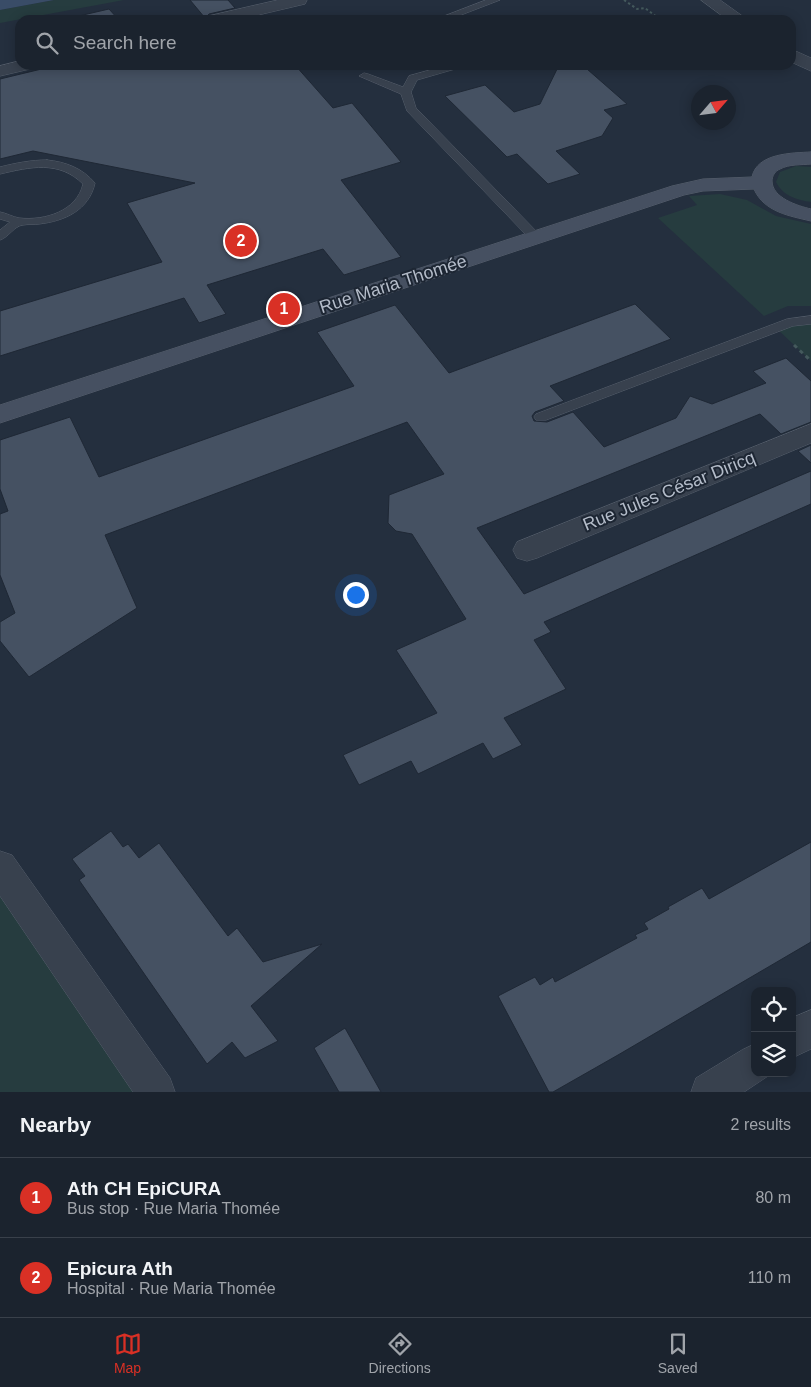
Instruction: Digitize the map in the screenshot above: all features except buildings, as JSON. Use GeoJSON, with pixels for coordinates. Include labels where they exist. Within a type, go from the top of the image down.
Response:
{"type":"FeatureCollection","features":[{"type":"Feature","properties":{"kind":"street"},"geometry":{"type":"LineString","coordinates":[[236,15],[298,0]]}},
{"type":"Feature","properties":{"kind":"street"},"geometry":{"type":"LineString","coordinates":[[709,0],[732,15]]}},
{"type":"Feature","properties":{"kind":"street"},"geometry":{"type":"LineString","coordinates":[[796,57],[811,66]]}},
{"type":"Feature","properties":{"kind":"street"},"geometry":{"type":"LineString","coordinates":[[0,70],[15,67]]}},
{"type":"Feature","properties":{"kind":"street"},"geometry":{"type":"LineString","coordinates":[[811,158],[780,160],[769,166],[762,174],[761,183],[765,192],[786,209],[811,216]]}},
{"type":"Feature","properties":{"kind":"street","name":"Rue Maria Thomée"},"geometry":{"type":"LineString","coordinates":[[0,414],[679,190],[722,184],[761,183]]}},
{"type":"Feature","properties":{"kind":"street","name":"Rue Jules César Diricq"},"geometry":{"type":"LineString","coordinates":[[527,550],[811,433]]}},
{"type":"Feature","properties":{"kind":"street"},"geometry":{"type":"LineString","coordinates":[[0,867],[156,1092]]}},
{"type":"Feature","properties":{"kind":"street"},"geometry":{"type":"LineString","coordinates":[[796,1037],[811,1028]]}},
{"type":"Feature","properties":{"kind":"street"},"geometry":{"type":"LineString","coordinates":[[710,1092],[751,1066]]}},
{"type":"Feature","properties":{"kind":"lane"},"geometry":{"type":"LineString","coordinates":[[453,15],[495,0]]}},
{"type":"Feature","properties":{"kind":"lane"},"geometry":{"type":"LineString","coordinates":[[441,70],[413,78],[406,92],[411,109],[534,237]]}},
{"type":"Feature","properties":{"kind":"lane"},"geometry":{"type":"LineString","coordinates":[[364,76],[406,92]]}},
{"type":"Feature","properties":{"kind":"lane"},"geometry":{"type":"LineString","coordinates":[[0,171],[40,162],[76,169],[89,183],[88,190],[74,209],[62,215],[45,219],[19,221],[0,215]]}},
{"type":"Feature","properties":{"kind":"lane"},"geometry":{"type":"LineString","coordinates":[[0,236],[19,221]]}},
{"type":"Feature","properties":{"kind":"lane"},"geometry":{"type":"LineString","coordinates":[[541,417],[790,322],[811,320]]}},
{"type":"Feature","properties":{"kind":"path"},"geometry":{"type":"LineString","coordinates":[[624,0],[638,9],[645,8],[654,15]]}},
{"type":"Feature","properties":{"kind":"green space"},"geometry":{"type":"Polygon","coordinates":[[[54,0],[124,0],[43,15],[15,15],[15,20],[0,23],[0,10],[54,0]]]}},
{"type":"Feature","properties":{"kind":"green space"},"geometry":{"type":"Polygon","coordinates":[[[796,166],[811,167],[811,202],[786,194],[776,182],[780,172],[796,166]]]}},
{"type":"Feature","properties":{"kind":"green space"},"geometry":{"type":"Polygon","coordinates":[[[720,194],[747,200],[776,216],[811,224],[811,306],[788,306],[764,316],[658,218],[697,205],[689,196],[720,194]]]}},
{"type":"Feature","properties":{"kind":"green space"},"geometry":{"type":"Polygon","coordinates":[[[811,320],[811,361],[775,327],[811,320]]]}},
{"type":"Feature","properties":{"kind":"green space"},"geometry":{"type":"Polygon","coordinates":[[[0,867],[156,1092],[0,1092],[0,867]]]}},
{"type":"Feature","properties":{"kind":"water"},"geometry":{"type":"Polygon","coordinates":[[[0,0],[54,0],[0,10],[0,0]]]}},
{"type":"Feature","properties":{"kind":"place","name":"Epicura Ath"},"geometry":{"type":"Point","coordinates":[241,241]}},
{"type":"Feature","properties":{"kind":"place","name":"Ath CH EpiCURA"},"geometry":{"type":"Point","coordinates":[284,309]}}]}
